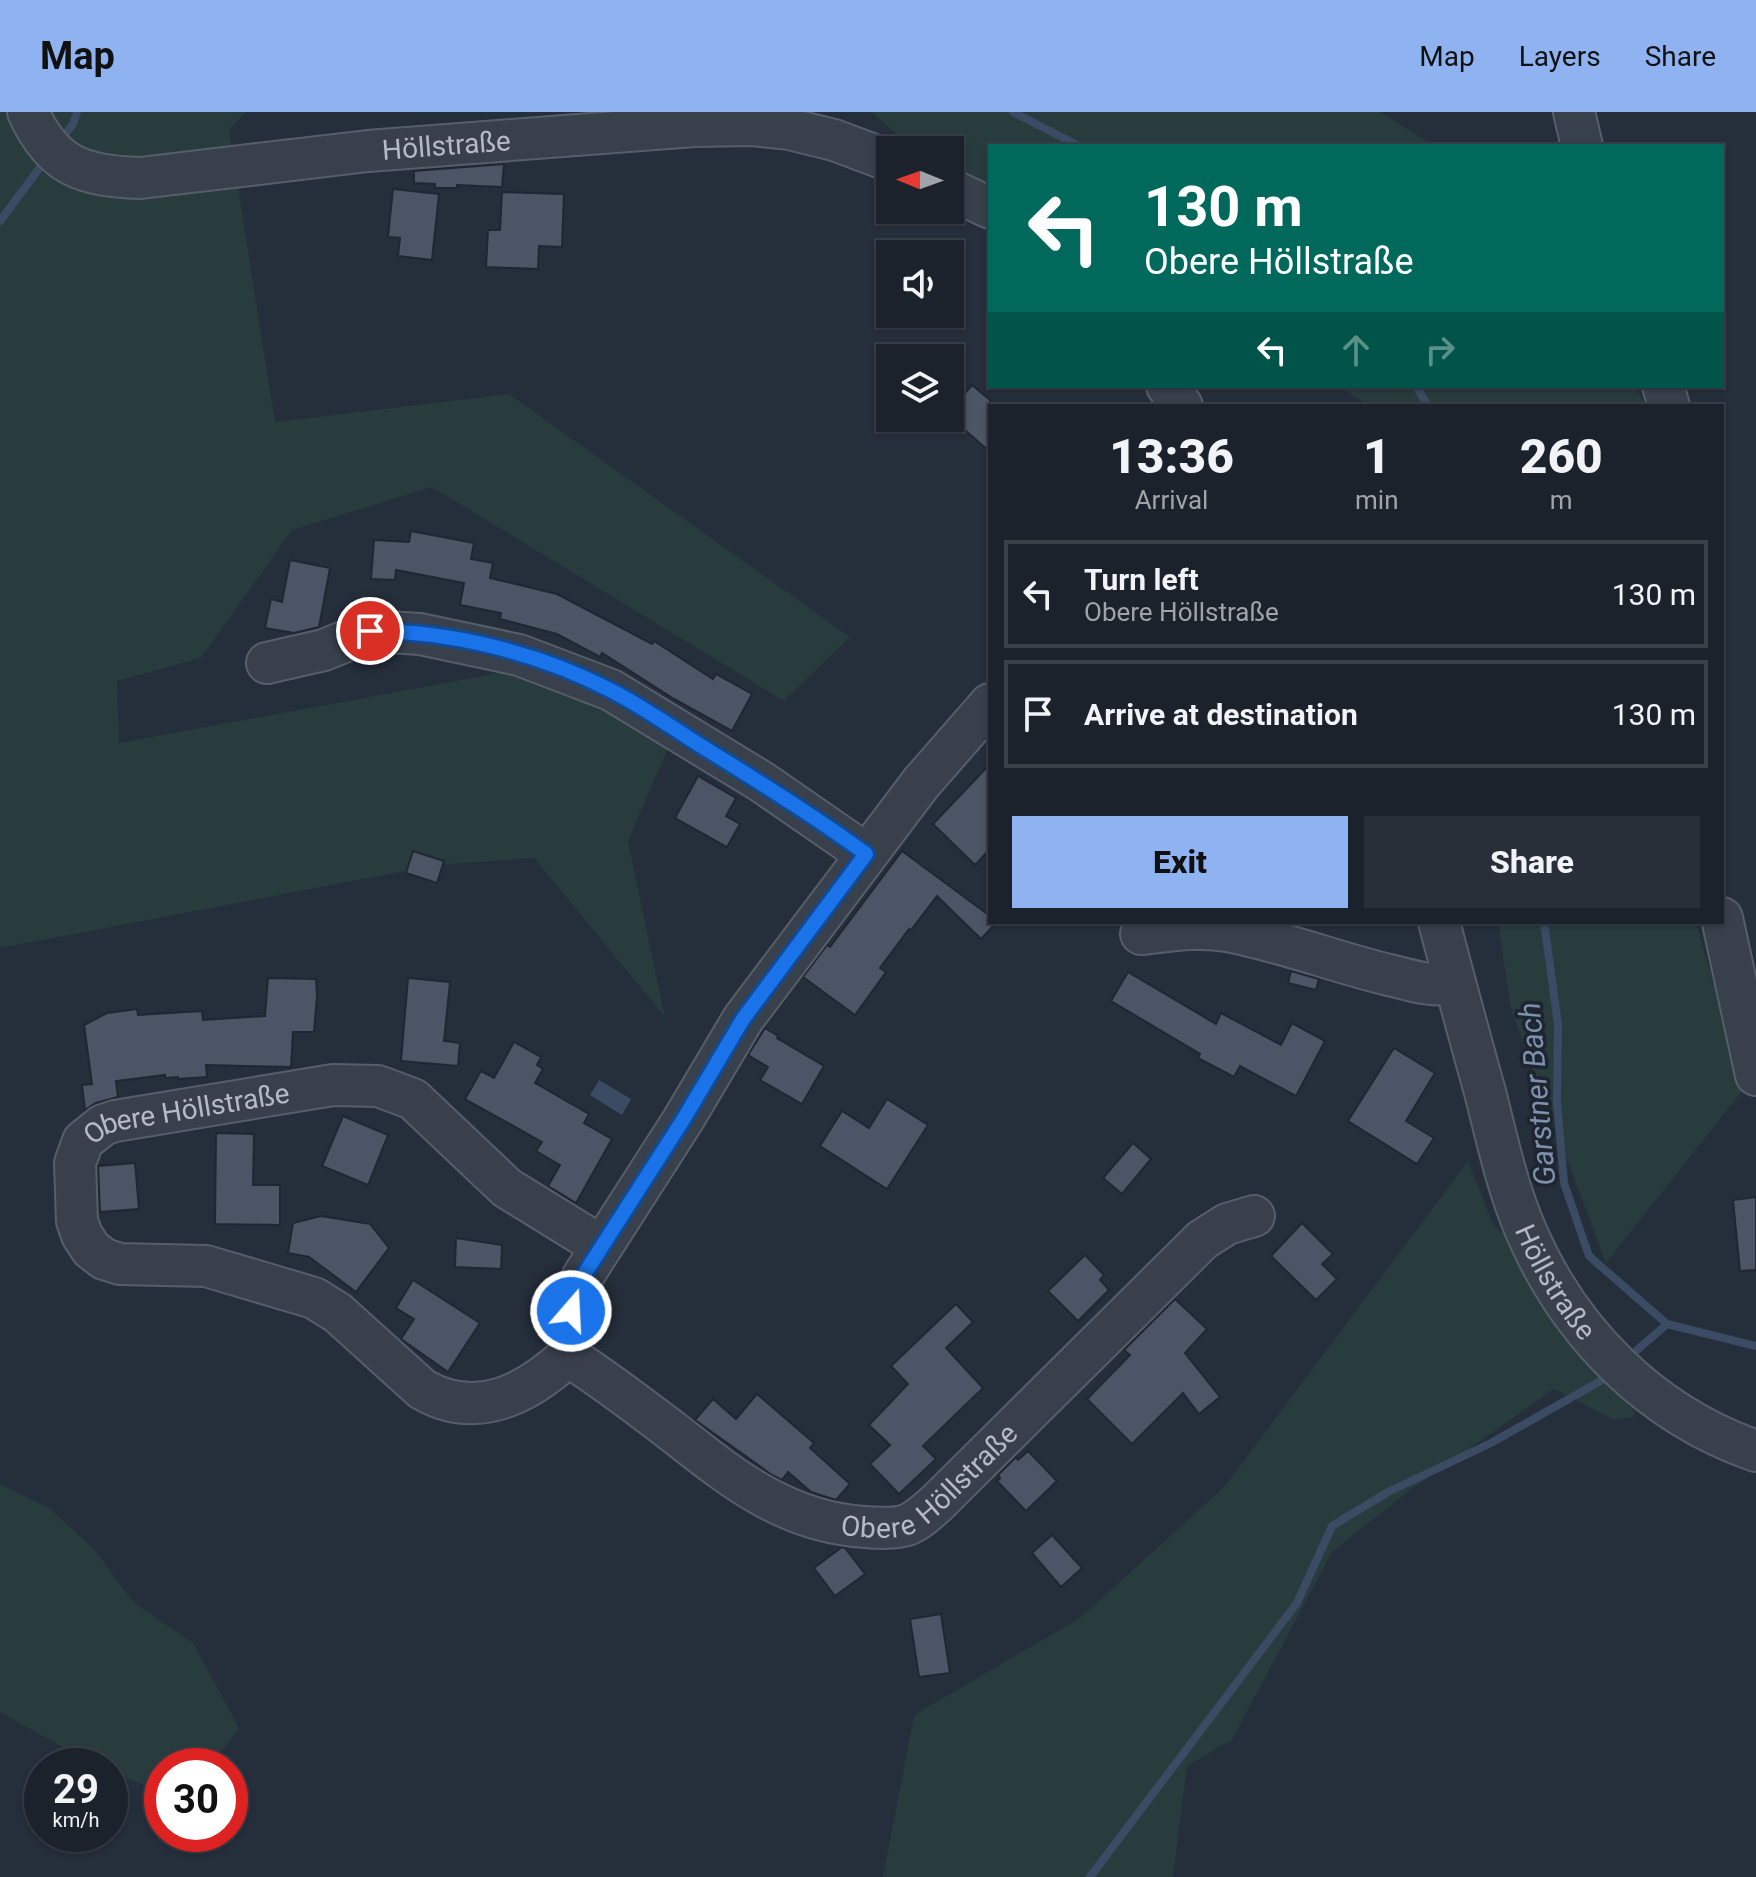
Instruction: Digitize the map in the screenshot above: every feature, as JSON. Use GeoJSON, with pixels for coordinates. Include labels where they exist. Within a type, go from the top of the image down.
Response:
{"type":"FeatureCollection","features":[{"type":"Feature","properties":{"kind":"street","name":"Höllstraße"},"geometry":{"type":"LineString","coordinates":[[28,112],[39,135],[66,163],[107,177],[140,178],[368,151],[708,126],[752,125],[789,129],[834,140],[876,156]]}},
{"type":"Feature","properties":{"kind":"street"},"geometry":{"type":"LineString","coordinates":[[1574,112],[1582,144]]}},
{"type":"Feature","properties":{"kind":"street"},"geometry":{"type":"LineString","coordinates":[[964,196],[988,207]]}},
{"type":"Feature","properties":{"kind":"street"},"geometry":{"type":"LineString","coordinates":[[267,663],[324,650],[370,631],[420,634],[519,655],[611,690],[762,782],[866,854]]}},
{"type":"Feature","properties":{"kind":"street"},"geometry":{"type":"LineString","coordinates":[[568,1356],[575,1294],[601,1246],[683,1120],[743,1019],[921,783],[988,706]]}},
{"type":"Feature","properties":{"kind":"street","name":"Höllstraße"},"geometry":{"type":"LineString","coordinates":[[1440,924],[1511,1192],[1543,1267],[1600,1349],[1630,1379],[1660,1403],[1700,1426],[1756,1451]]}},
{"type":"Feature","properties":{"kind":"street"},"geometry":{"type":"LineString","coordinates":[[1723,924],[1756,1075]]}},
{"type":"Feature","properties":{"kind":"street"},"geometry":{"type":"LineString","coordinates":[[1141,934],[1187,929],[1229,931],[1341,964],[1426,984],[1455,983]]}},
{"type":"Feature","properties":{"kind":"street","name":"Obere Höllstraße"},"geometry":{"type":"LineString","coordinates":[[601,1246],[507,1188],[413,1099],[378,1086],[333,1085],[115,1121],[92,1132],[77,1152],[77,1221],[91,1249],[104,1259],[135,1266],[206,1266],[314,1298],[338,1313],[422,1389],[434,1396],[464,1403],[488,1402],[508,1396],[546,1377],[568,1356],[612,1384],[741,1485],[793,1512],[850,1526],[894,1527],[920,1517],[1202,1240],[1214,1230],[1254,1216]]}},
{"type":"Feature","properties":{"kind":"shaded area"},"geometry":{"type":"Polygon","coordinates":[[[0,112],[246,112],[229,130],[275,422],[509,394],[850,637],[784,701],[432,487],[292,530],[201,658],[117,681],[119,743],[521,669],[670,744],[628,841],[665,1017],[534,858],[437,865],[0,948],[0,112]]]}},
{"type":"Feature","properties":{"kind":"shaded area"},"geometry":{"type":"Polygon","coordinates":[[[872,112],[1380,112],[1432,144],[988,144],[988,191],[964,178],[964,136],[899,136],[872,112]]]}},
{"type":"Feature","properties":{"kind":"shaded area"},"geometry":{"type":"Polygon","coordinates":[[[1342,388],[1635,388],[1646,404],[1366,404],[1342,388]]]}},
{"type":"Feature","properties":{"kind":"shaded area"},"geometry":{"type":"Polygon","coordinates":[[[1498,924],[1697,924],[1743,1090],[1606,1263],[1511,1010],[1498,924]]]}},
{"type":"Feature","properties":{"kind":"shaded area"},"geometry":{"type":"Polygon","coordinates":[[[1468,1161],[1494,1226],[1514,1240],[1630,1399],[1635,1417],[1614,1420],[1554,1389],[1409,1491],[1332,1552],[1231,1742],[1187,1766],[1173,1877],[883,1877],[914,1715],[1080,1618],[1225,1486],[1468,1161]]]}},
{"type":"Feature","properties":{"kind":"shaded area"},"geometry":{"type":"Polygon","coordinates":[[[0,1484],[49,1508],[94,1549],[133,1602],[193,1643],[239,1728],[224,1748],[144,1748],[144,1785],[128,1778],[128,1748],[64,1748],[0,1712],[0,1484]]]}},
{"type":"Feature","properties":{"kind":"water"},"geometry":{"type":"Polygon","coordinates":[[[599,1080],[631,1099],[622,1115],[590,1095],[599,1080]]]}},
{"type":"Feature","properties":{"kind":"building"},"geometry":{"type":"Polygon","coordinates":[[[504,164],[502,187],[457,185],[457,188],[435,188],[435,184],[414,183],[414,171],[504,164]]]}},
{"type":"Feature","properties":{"kind":"building"},"geometry":{"type":"Polygon","coordinates":[[[393,189],[439,194],[432,260],[398,256],[400,238],[388,237],[393,189]]]}},
{"type":"Feature","properties":{"kind":"building"},"geometry":{"type":"Polygon","coordinates":[[[502,192],[564,194],[562,247],[539,246],[538,269],[486,267],[488,230],[500,230],[502,192]]]}},
{"type":"Feature","properties":{"kind":"building"},"geometry":{"type":"Polygon","coordinates":[[[972,385],[990,400],[988,450],[964,429],[964,394],[972,385]]]}},
{"type":"Feature","properties":{"kind":"building"},"geometry":{"type":"Polygon","coordinates":[[[411,531],[474,543],[471,559],[493,563],[490,578],[557,594],[652,644],[654,641],[713,679],[716,674],[752,694],[732,731],[674,699],[602,653],[600,657],[557,634],[500,619],[501,613],[460,605],[464,583],[396,570],[395,580],[371,579],[374,540],[409,542],[411,531]]]}},
{"type":"Feature","properties":{"kind":"building"},"geometry":{"type":"Polygon","coordinates":[[[290,560],[330,568],[319,627],[294,633],[265,628],[271,599],[282,602],[290,560]]]}},
{"type":"Feature","properties":{"kind":"building"},"geometry":{"type":"Polygon","coordinates":[[[988,766],[988,851],[975,865],[933,824],[988,766]]]}},
{"type":"Feature","properties":{"kind":"building"},"geometry":{"type":"Polygon","coordinates":[[[698,776],[736,798],[726,816],[740,824],[727,847],[675,818],[698,776]]]}},
{"type":"Feature","properties":{"kind":"building"},"geometry":{"type":"Polygon","coordinates":[[[413,851],[444,861],[437,883],[406,873],[413,851]]]}},
{"type":"Feature","properties":{"kind":"building"},"geometry":{"type":"Polygon","coordinates":[[[902,851],[988,915],[988,924],[995,924],[981,939],[937,896],[880,968],[886,972],[855,1015],[803,977],[827,945],[830,947],[902,851]]]}},
{"type":"Feature","properties":{"kind":"building"},"geometry":{"type":"Polygon","coordinates":[[[1291,971],[1319,979],[1316,990],[1288,983],[1291,971]]]}},
{"type":"Feature","properties":{"kind":"building"},"geometry":{"type":"Polygon","coordinates":[[[1128,972],[1216,1024],[1221,1013],[1281,1045],[1292,1023],[1325,1041],[1296,1096],[1240,1066],[1234,1077],[1198,1058],[1200,1054],[1111,1001],[1128,972]]]}},
{"type":"Feature","properties":{"kind":"building"},"geometry":{"type":"Polygon","coordinates":[[[268,978],[316,979],[314,1032],[293,1032],[291,1067],[206,1065],[207,1077],[178,1079],[165,1078],[165,1075],[116,1081],[118,1097],[96,1103],[85,1110],[82,1085],[92,1084],[84,1025],[107,1013],[137,1009],[138,1015],[202,1011],[203,1020],[265,1016],[268,978]]]}},
{"type":"Feature","properties":{"kind":"building"},"geometry":{"type":"Polygon","coordinates":[[[408,978],[450,982],[444,1041],[460,1043],[458,1066],[401,1061],[408,978]]]}},
{"type":"Feature","properties":{"kind":"building"},"geometry":{"type":"Polygon","coordinates":[[[765,1028],[824,1066],[802,1104],[760,1080],[768,1067],[748,1055],[765,1028]]]}},
{"type":"Feature","properties":{"kind":"building"},"geometry":{"type":"Polygon","coordinates":[[[514,1042],[541,1057],[537,1065],[543,1069],[535,1083],[589,1114],[584,1123],[612,1139],[576,1203],[548,1186],[560,1165],[536,1151],[542,1142],[465,1099],[481,1071],[494,1078],[514,1042]]]}},
{"type":"Feature","properties":{"kind":"building"},"geometry":{"type":"Polygon","coordinates":[[[1394,1048],[1435,1073],[1406,1121],[1434,1138],[1417,1164],[1348,1121],[1394,1048]]]}},
{"type":"Feature","properties":{"kind":"building"},"geometry":{"type":"Polygon","coordinates":[[[887,1099],[928,1125],[887,1189],[820,1146],[842,1111],[869,1128],[887,1099]]]}},
{"type":"Feature","properties":{"kind":"building"},"geometry":{"type":"Polygon","coordinates":[[[343,1116],[388,1135],[368,1185],[322,1166],[343,1116]]]}},
{"type":"Feature","properties":{"kind":"building"},"geometry":{"type":"Polygon","coordinates":[[[216,1133],[254,1134],[253,1185],[280,1185],[280,1225],[215,1224],[216,1133]]]}},
{"type":"Feature","properties":{"kind":"building"},"geometry":{"type":"Polygon","coordinates":[[[1133,1143],[1151,1159],[1122,1194],[1103,1178],[1133,1143]]]}},
{"type":"Feature","properties":{"kind":"building"},"geometry":{"type":"Polygon","coordinates":[[[135,1163],[139,1209],[100,1212],[98,1166],[135,1163]]]}},
{"type":"Feature","properties":{"kind":"building"},"geometry":{"type":"Polygon","coordinates":[[[1756,1197],[1756,1270],[1740,1271],[1733,1200],[1756,1197]]]}},
{"type":"Feature","properties":{"kind":"building"},"geometry":{"type":"Polygon","coordinates":[[[321,1216],[370,1224],[389,1248],[356,1292],[309,1257],[288,1253],[293,1223],[321,1216]]]}},
{"type":"Feature","properties":{"kind":"building"},"geometry":{"type":"Polygon","coordinates":[[[1302,1223],[1333,1254],[1322,1264],[1337,1279],[1316,1300],[1271,1256],[1302,1223]]]}},
{"type":"Feature","properties":{"kind":"building"},"geometry":{"type":"Polygon","coordinates":[[[456,1238],[502,1245],[501,1269],[455,1267],[456,1238]]]}},
{"type":"Feature","properties":{"kind":"building"},"geometry":{"type":"Polygon","coordinates":[[[1085,1255],[1104,1275],[1100,1280],[1109,1290],[1078,1321],[1048,1291],[1085,1255]]]}},
{"type":"Feature","properties":{"kind":"building"},"geometry":{"type":"Polygon","coordinates":[[[413,1280],[480,1323],[448,1372],[401,1339],[414,1319],[396,1308],[413,1280]]]}},
{"type":"Feature","properties":{"kind":"building"},"geometry":{"type":"Polygon","coordinates":[[[1175,1299],[1207,1329],[1185,1353],[1220,1397],[1199,1414],[1183,1393],[1132,1444],[1087,1399],[1130,1355],[1124,1350],[1175,1299]]]}},
{"type":"Feature","properties":{"kind":"building"},"geometry":{"type":"Polygon","coordinates":[[[956,1304],[973,1322],[946,1348],[983,1388],[923,1446],[936,1459],[899,1494],[870,1464],[890,1445],[869,1425],[908,1384],[891,1366],[956,1304]]]}},
{"type":"Feature","properties":{"kind":"building"},"geometry":{"type":"Polygon","coordinates":[[[757,1394],[814,1443],[810,1448],[850,1484],[836,1500],[811,1492],[788,1472],[782,1480],[772,1475],[695,1420],[713,1399],[736,1419],[757,1394]]]}},
{"type":"Feature","properties":{"kind":"building"},"geometry":{"type":"Polygon","coordinates":[[[1028,1451],[1057,1481],[1026,1511],[997,1481],[1000,1478],[998,1475],[1016,1457],[1018,1460],[1028,1451]]]}},
{"type":"Feature","properties":{"kind":"building"},"geometry":{"type":"Polygon","coordinates":[[[1052,1535],[1082,1568],[1061,1587],[1032,1553],[1052,1535]]]}},
{"type":"Feature","properties":{"kind":"building"},"geometry":{"type":"Polygon","coordinates":[[[842,1547],[865,1574],[835,1596],[814,1568],[842,1547]]]}},
{"type":"Feature","properties":{"kind":"building"},"geometry":{"type":"Polygon","coordinates":[[[941,1614],[950,1673],[919,1677],[910,1619],[941,1614]]]}},
{"type":"Feature","properties":{"kind":"waterway"},"geometry":{"type":"LineString","coordinates":[[60,141],[73,124],[77,112]]}},
{"type":"Feature","properties":{"kind":"waterway","name":"Garstner Bach"},"geometry":{"type":"LineString","coordinates":[[1013,112],[1075,144]]}},
{"type":"Feature","properties":{"kind":"waterway"},"geometry":{"type":"LineString","coordinates":[[0,221],[47,158]]}},
{"type":"Feature","properties":{"kind":"waterway","name":"Garstner Bach"},"geometry":{"type":"LineString","coordinates":[[1417,388],[1427,404]]}},
{"type":"Feature","properties":{"kind":"waterway","name":"Garstner Bach"},"geometry":{"type":"LineString","coordinates":[[1544,924],[1558,1024],[1557,1102],[1564,1183],[1589,1256],[1667,1324],[1756,1346]]}},
{"type":"Feature","properties":{"kind":"waterway"},"geometry":{"type":"LineString","coordinates":[[1637,1350],[1667,1324]]}},
{"type":"Feature","properties":{"kind":"waterway"},"geometry":{"type":"LineString","coordinates":[[1090,1877],[1297,1603],[1332,1526],[1388,1492],[1491,1443],[1604,1379]]}},
{"type":"Feature","properties":{"kind":"route"},"geometry":{"type":"LineString","coordinates":[[370,631],[420,634],[519,655],[611,690],[762,782],[866,854],[743,1019],[683,1120],[583,1276],[571,1311]]}}]}
